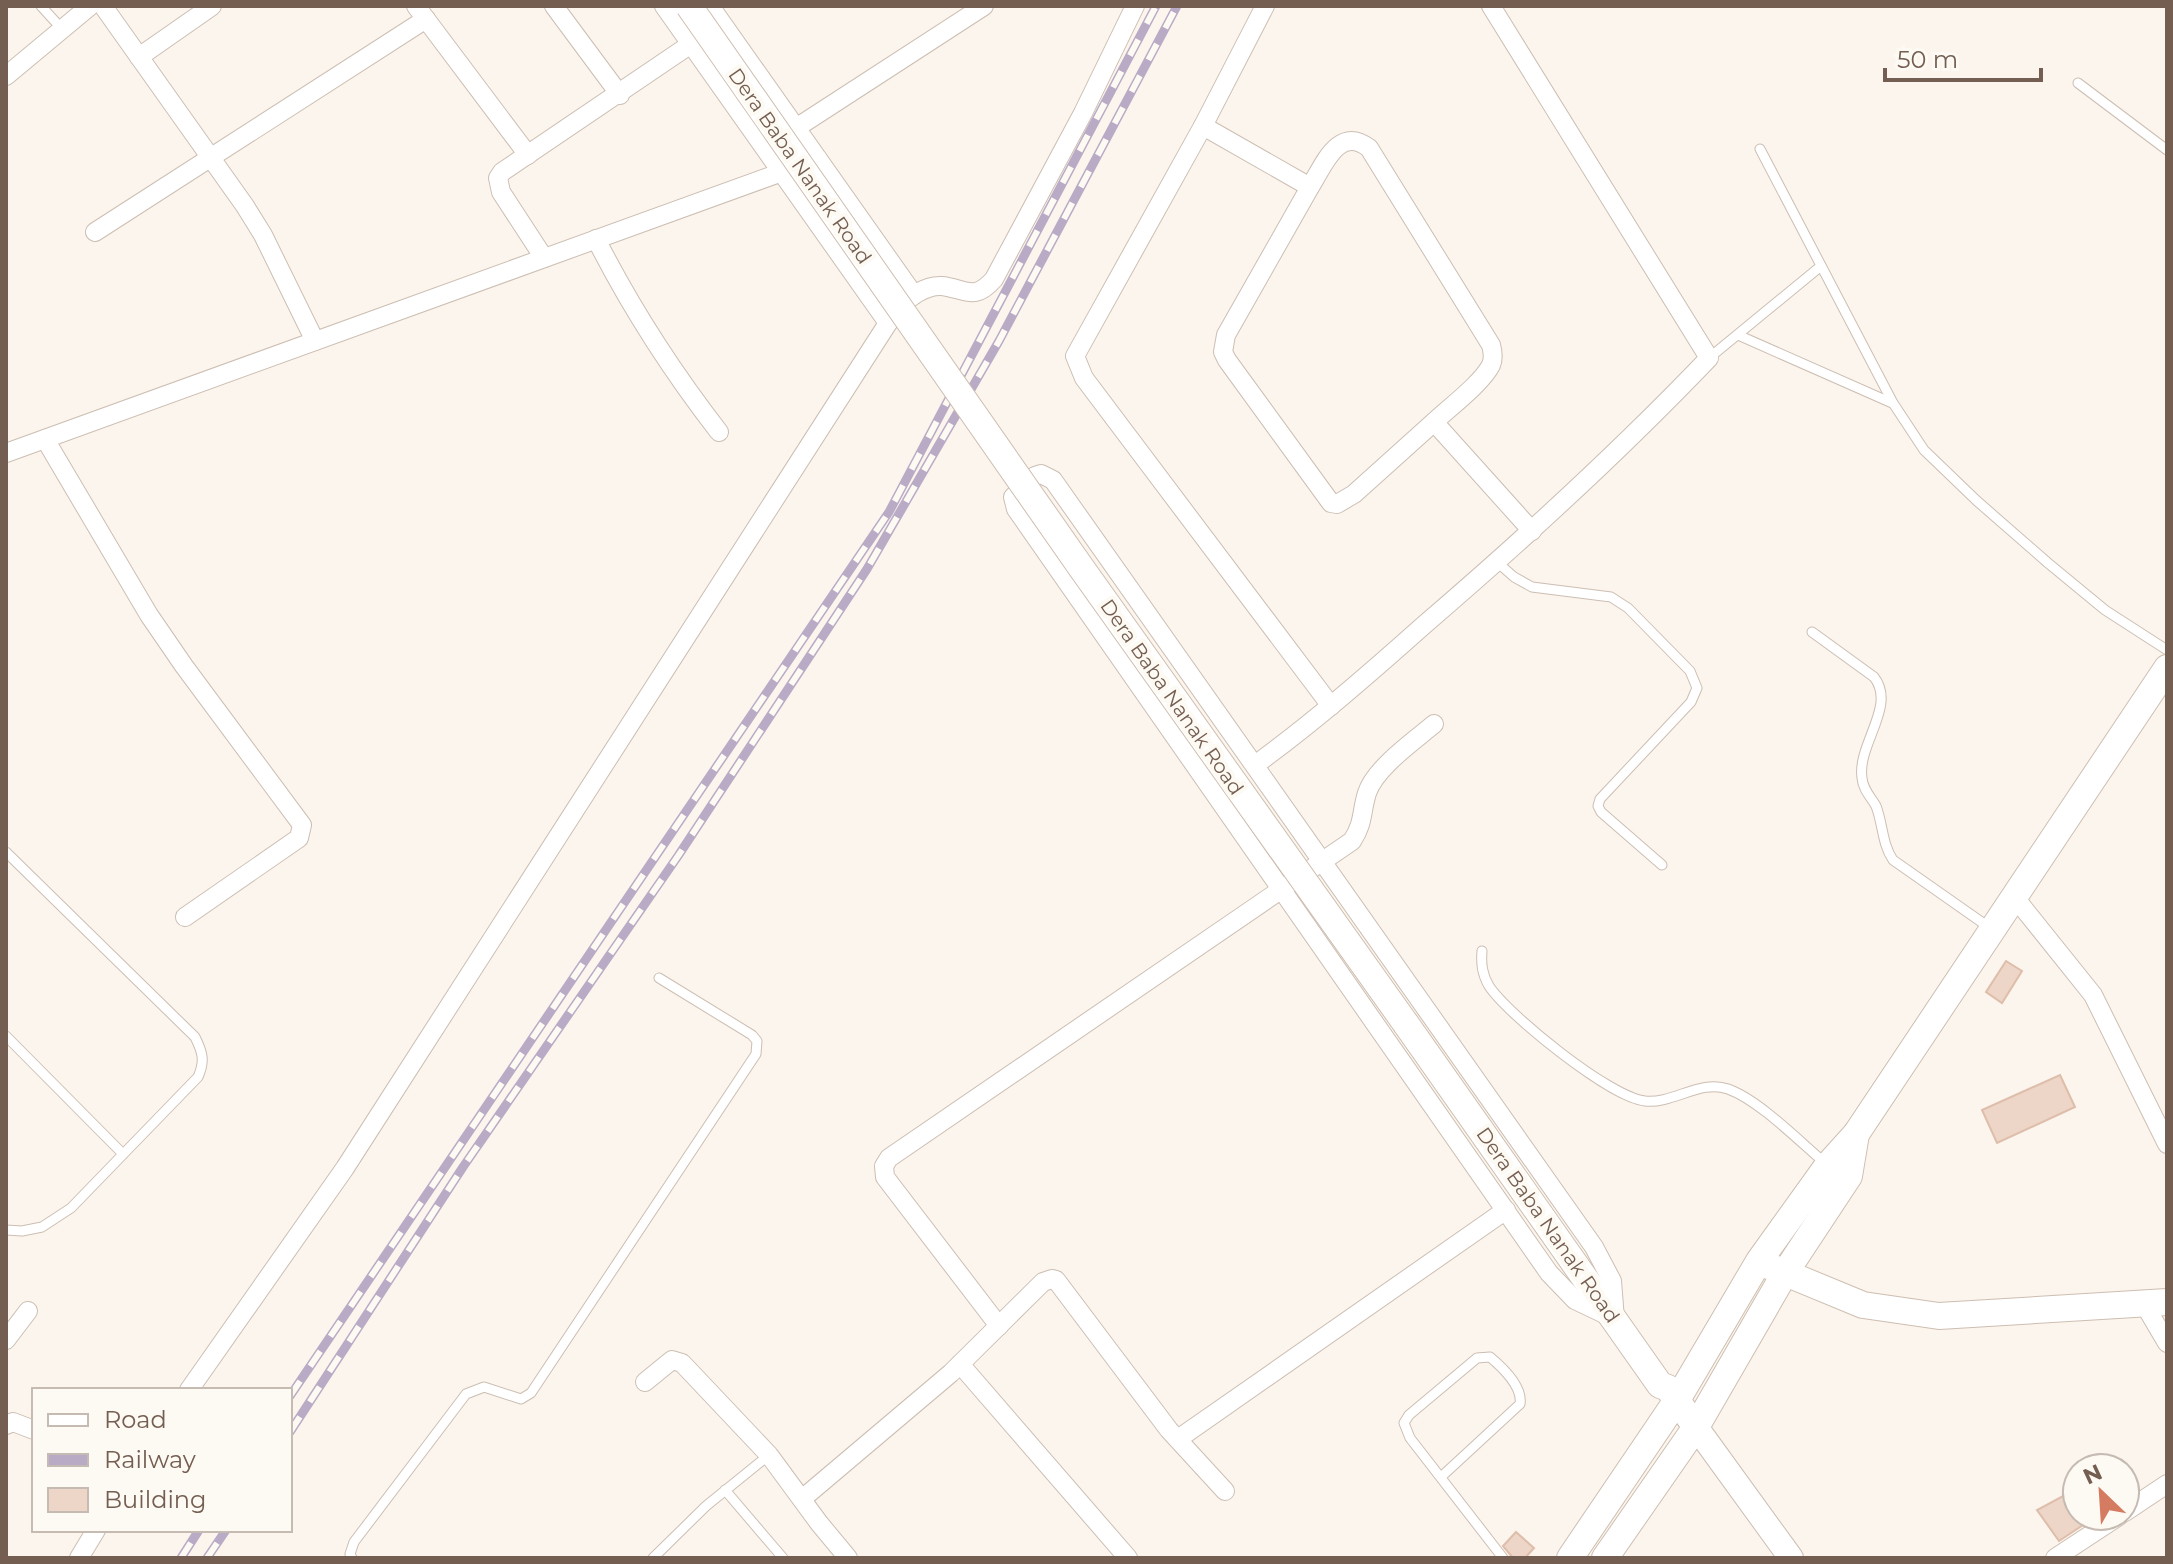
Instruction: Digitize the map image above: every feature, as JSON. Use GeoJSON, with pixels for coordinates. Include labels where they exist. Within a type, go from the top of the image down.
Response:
{"type":"FeatureCollection","features":[{"type":"Feature","properties":{"kind":"main road","name":"Dera Baba Nanak Road"},"geometry":{"type":"LineString","coordinates":[[689,6],[1080,566],[1615,1319],[1692,1433]]}},
{"type":"Feature","properties":{"kind":"main road"},"geometry":{"type":"LineString","coordinates":[[1570,1558],[1668,1399],[1759,1261],[1828,1165],[1856,1134],[2167,668]]}},
{"type":"Feature","properties":{"kind":"main road"},"geometry":{"type":"LineString","coordinates":[[1605,1558],[1692,1433],[1785,1273],[1849,1176],[1856,1134]]}},
{"type":"Feature","properties":{"kind":"main road"},"geometry":{"type":"LineString","coordinates":[[1759,1261],[1863,1305],[1939,1316],[2156,1303]]}},
{"type":"Feature","properties":{"kind":"street"},"geometry":{"type":"LineString","coordinates":[[6,76],[90,6]]}},
{"type":"Feature","properties":{"kind":"street"},"geometry":{"type":"LineString","coordinates":[[103,6],[211,156],[263,235],[315,341]]}},
{"type":"Feature","properties":{"kind":"street"},"geometry":{"type":"LineString","coordinates":[[139,57],[212,6]]}},
{"type":"Feature","properties":{"kind":"street"},"geometry":{"type":"LineString","coordinates":[[554,6],[620,95]]}},
{"type":"Feature","properties":{"kind":"street"},"geometry":{"type":"LineString","coordinates":[[664,6],[888,323]]}},
{"type":"Feature","properties":{"kind":"street"},"geometry":{"type":"LineString","coordinates":[[710,6],[914,295]]}},
{"type":"Feature","properties":{"kind":"street"},"geometry":{"type":"LineString","coordinates":[[796,128],[984,6]]}},
{"type":"Feature","properties":{"kind":"street"},"geometry":{"type":"LineString","coordinates":[[190,1388],[345,1168],[897,309],[930,287],[942,286],[973,293],[986,289],[994,279],[1083,113],[1135,6]]}},
{"type":"Feature","properties":{"kind":"street"},"geometry":{"type":"LineString","coordinates":[[1265,6],[1203,126],[1075,356],[1084,378],[1331,706]]}},
{"type":"Feature","properties":{"kind":"street"},"geometry":{"type":"LineString","coordinates":[[1255,765],[1302,731],[1532,531],[1709,358],[1491,6]]}},
{"type":"Feature","properties":{"kind":"street"},"geometry":{"type":"LineString","coordinates":[[95,232],[421,12],[528,155]]}},
{"type":"Feature","properties":{"kind":"street"},"geometry":{"type":"LineString","coordinates":[[544,258],[498,184],[502,172],[620,95],[691,44]]}},
{"type":"Feature","properties":{"kind":"street"},"geometry":{"type":"LineString","coordinates":[[1203,126],[1310,187]]}},
{"type":"Feature","properties":{"kind":"street"},"geometry":{"type":"LineString","coordinates":[[1350,140],[1360,141],[1369,148],[1491,345],[1491,365],[1434,422],[1354,494],[1337,504],[1331,503],[1223,352],[1226,335],[1310,187],[1332,152],[1350,140]]}},
{"type":"Feature","properties":{"kind":"street"},"geometry":{"type":"LineString","coordinates":[[7,451],[818,159]]}},
{"type":"Feature","properties":{"kind":"street"},"geometry":{"type":"LineString","coordinates":[[596,239],[659,350],[719,432]]}},
{"type":"Feature","properties":{"kind":"street"},"geometry":{"type":"LineString","coordinates":[[1434,422],[1532,531]]}},
{"type":"Feature","properties":{"kind":"street"},"geometry":{"type":"LineString","coordinates":[[45,439],[149,615],[302,825],[299,838],[185,917]]}},
{"type":"Feature","properties":{"kind":"street"},"geometry":{"type":"LineString","coordinates":[[1047,475],[1053,480],[1255,765],[1594,1247],[1612,1281],[1615,1319],[1589,1308],[1563,1290],[1016,509],[1013,497],[1035,476],[1047,475]]}},
{"type":"Feature","properties":{"kind":"street"},"geometry":{"type":"LineString","coordinates":[[999,1326],[885,1177],[884,1166],[889,1158],[1352,841],[1361,827],[1367,793],[1375,778],[1434,724]]}},
{"type":"Feature","properties":{"kind":"street"},"geometry":{"type":"LineString","coordinates":[[2020,904],[2093,995],[2167,1144]]}},
{"type":"Feature","properties":{"kind":"street"},"geometry":{"type":"LineString","coordinates":[[1178,1439],[1506,1210]]}},
{"type":"Feature","properties":{"kind":"street"},"geometry":{"type":"LineString","coordinates":[[802,1499],[960,1364],[1043,1282],[1052,1279],[1056,1280],[1178,1439],[1225,1491]]}},
{"type":"Feature","properties":{"kind":"street"},"geometry":{"type":"LineString","coordinates":[[2156,1303],[2167,1343]]}},
{"type":"Feature","properties":{"kind":"street"},"geometry":{"type":"LineString","coordinates":[[6,1340],[28,1311]]}},
{"type":"Feature","properties":{"kind":"street"},"geometry":{"type":"LineString","coordinates":[[645,1382],[668,1362],[677,1360],[769,1455],[848,1558]]}},
{"type":"Feature","properties":{"kind":"street"},"geometry":{"type":"LineString","coordinates":[[960,1364],[1128,1558]]}},
{"type":"Feature","properties":{"kind":"street"},"geometry":{"type":"LineString","coordinates":[[6,1425],[13,1422],[32,1429]]}},
{"type":"Feature","properties":{"kind":"street"},"geometry":{"type":"LineString","coordinates":[[1692,1433],[1773,1558]]}},
{"type":"Feature","properties":{"kind":"street"},"geometry":{"type":"LineString","coordinates":[[1692,1433],[1791,1558]]}},
{"type":"Feature","properties":{"kind":"street"},"geometry":{"type":"LineString","coordinates":[[2141,1501],[2167,1484]]}},
{"type":"Feature","properties":{"kind":"street"},"geometry":{"type":"LineString","coordinates":[[79,1558],[95,1532]]}},
{"type":"Feature","properties":{"kind":"street"},"geometry":{"type":"LineString","coordinates":[[2055,1558],[2095,1532]]}},
{"type":"Feature","properties":{"kind":"lane"},"geometry":{"type":"LineString","coordinates":[[41,6],[62,29]]}},
{"type":"Feature","properties":{"kind":"lane"},"geometry":{"type":"LineString","coordinates":[[2078,83],[2167,150]]}},
{"type":"Feature","properties":{"kind":"lane"},"geometry":{"type":"LineString","coordinates":[[1760,149],[1893,403],[1924,450],[1977,501],[2105,610],[2167,650]]}},
{"type":"Feature","properties":{"kind":"lane"},"geometry":{"type":"LineString","coordinates":[[1709,358],[1821,266]]}},
{"type":"Feature","properties":{"kind":"lane"},"geometry":{"type":"LineString","coordinates":[[1738,335],[1893,403]]}},
{"type":"Feature","properties":{"kind":"lane"},"geometry":{"type":"LineString","coordinates":[[1497,562],[1532,587],[1611,597],[1628,608],[1690,671],[1697,688],[1691,702],[1600,799],[1598,806],[1662,865]]}},
{"type":"Feature","properties":{"kind":"lane"},"geometry":{"type":"LineString","coordinates":[[1812,632],[1874,677],[1881,686],[1883,696],[1866,749],[1861,778],[1875,805],[1887,851],[1893,860],[1992,930]]}},
{"type":"Feature","properties":{"kind":"lane"},"geometry":{"type":"LineString","coordinates":[[6,852],[195,1037],[204,1063],[198,1077],[71,1208],[42,1227],[6,1230]]}},
{"type":"Feature","properties":{"kind":"lane"},"geometry":{"type":"LineString","coordinates":[[1482,951],[1484,977],[1520,1021],[1604,1082],[1641,1101],[1659,1102],[1708,1087],[1727,1088],[1753,1102],[1828,1165]]}},
{"type":"Feature","properties":{"kind":"lane"},"geometry":{"type":"LineString","coordinates":[[352,1558],[350,1554],[354,1542],[466,1394],[484,1387],[521,1399],[531,1393],[756,1054],[757,1041],[752,1035],[659,978]]}},
{"type":"Feature","properties":{"kind":"lane"},"geometry":{"type":"LineString","coordinates":[[6,1036],[123,1154]]}},
{"type":"Feature","properties":{"kind":"lane"},"geometry":{"type":"LineString","coordinates":[[1441,1477],[1520,1404],[1521,1396],[1517,1388],[1490,1357],[1477,1358],[1409,1415],[1404,1423],[1410,1438],[1503,1558]]}},
{"type":"Feature","properties":{"kind":"lane"},"geometry":{"type":"LineString","coordinates":[[653,1558],[725,1490],[769,1455]]}},
{"type":"Feature","properties":{"kind":"lane"},"geometry":{"type":"LineString","coordinates":[[725,1490],[783,1558]]}},
{"type":"Feature","properties":{"kind":"building"},"geometry":{"type":"Polygon","coordinates":[[[2006,961],[2022,971],[2002,1003],[1986,992],[2006,961]]]}},
{"type":"Feature","properties":{"kind":"building"},"geometry":{"type":"Polygon","coordinates":[[[2060,1075],[2075,1107],[1997,1143],[1982,1110],[2060,1075]]]}},
{"type":"Feature","properties":{"kind":"building"},"geometry":{"type":"Polygon","coordinates":[[[2061,1497],[2061,1532],[2072,1532],[2059,1541],[2037,1510],[2061,1497]]]}},
{"type":"Feature","properties":{"kind":"building"},"geometry":{"type":"Polygon","coordinates":[[[1516,1532],[1534,1548],[1525,1558],[1513,1558],[1503,1546],[1516,1532]]]}},
{"type":"Feature","properties":{"kind":"railway"},"geometry":{"type":"LineString","coordinates":[[292,1393],[889,512],[1156,6]]}},
{"type":"Feature","properties":{"kind":"railway"},"geometry":{"type":"LineString","coordinates":[[292,1429],[463,1167],[678,856],[867,569],[999,341],[1177,6]]}},
{"type":"Feature","properties":{"kind":"railway"},"geometry":{"type":"LineString","coordinates":[[181,1558],[198,1532]]}},
{"type":"Feature","properties":{"kind":"railway"},"geometry":{"type":"LineString","coordinates":[[207,1558],[225,1532]]}}]}
